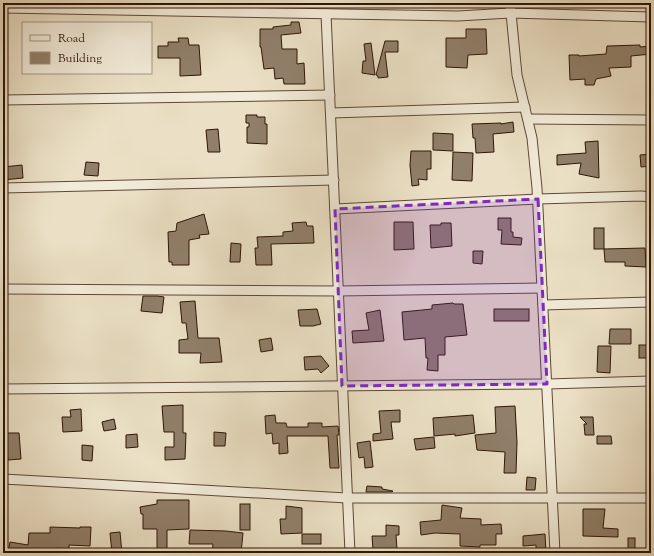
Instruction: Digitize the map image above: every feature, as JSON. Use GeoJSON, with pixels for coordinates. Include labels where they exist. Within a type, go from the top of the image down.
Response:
{"type":"FeatureCollection","features":[{"type":"Feature","properties":{"kind":"street"},"geometry":{"type":"LineString","coordinates":[[510,3],[516,75],[532,138],[538,199],[555,553]]}},
{"type":"Feature","properties":{"kind":"street"},"geometry":{"type":"LineString","coordinates":[[3,8],[458,16],[510,13],[651,16]]}},
{"type":"Feature","properties":{"kind":"street"},"geometry":{"type":"LineString","coordinates":[[326,14],[350,553]]}},
{"type":"Feature","properties":{"kind":"street"},"geometry":{"type":"LineString","coordinates":[[3,100],[330,95]]}},
{"type":"Feature","properties":{"kind":"street"},"geometry":{"type":"LineString","coordinates":[[331,113],[525,107]]}},
{"type":"Feature","properties":{"kind":"street"},"geometry":{"type":"LineString","coordinates":[[528,119],[651,120]]}},
{"type":"Feature","properties":{"kind":"street"},"geometry":{"type":"LineString","coordinates":[[3,188],[334,180]]}},
{"type":"Feature","properties":{"kind":"street"},"geometry":{"type":"LineString","coordinates":[[335,209],[538,199],[651,197]]}},
{"type":"Feature","properties":{"kind":"street"},"geometry":{"type":"LineString","coordinates":[[3,289],[338,291],[542,288]]}},
{"type":"Feature","properties":{"kind":"street"},"geometry":{"type":"LineString","coordinates":[[543,305],[651,302]]}},
{"type":"Feature","properties":{"kind":"street"},"geometry":{"type":"LineString","coordinates":[[3,389],[547,384],[651,381]]}},
{"type":"Feature","properties":{"kind":"street"},"geometry":{"type":"LineString","coordinates":[[3,479],[347,498],[651,498]]}},
{"type":"Feature","properties":{"kind":"highlighted area"},"geometry":{"type":"Polygon","coordinates":[[[538,199],[547,384],[342,386],[335,209],[538,199]]]}},
{"type":"Feature","properties":{"kind":"building"},"geometry":{"type":"Polygon","coordinates":[[[291,22],[299,22],[301,33],[281,35],[282,49],[297,49],[297,64],[304,63],[305,84],[284,84],[283,78],[275,79],[274,68],[264,69],[260,47],[260,29],[273,29],[273,27],[291,25],[291,22]]]}},
{"type":"Feature","properties":{"kind":"building"},"geometry":{"type":"Polygon","coordinates":[[[466,29],[486,29],[487,54],[468,55],[467,68],[446,67],[446,38],[466,38],[466,29]]]}},
{"type":"Feature","properties":{"kind":"building"},"geometry":{"type":"Polygon","coordinates":[[[178,38],[188,38],[189,45],[199,45],[201,75],[180,76],[180,58],[158,58],[158,46],[168,46],[168,42],[179,42],[178,38]]]}},
{"type":"Feature","properties":{"kind":"building"},"geometry":{"type":"Polygon","coordinates":[[[385,41],[398,41],[398,52],[385,52],[388,77],[378,78],[376,75],[385,41]]]}},
{"type":"Feature","properties":{"kind":"building"},"geometry":{"type":"Polygon","coordinates":[[[371,43],[375,75],[362,73],[363,61],[366,61],[364,44],[371,43]]]}},
{"type":"Feature","properties":{"kind":"building"},"geometry":{"type":"Polygon","coordinates":[[[640,45],[640,47],[651,46],[651,54],[631,56],[631,67],[609,68],[611,76],[596,79],[594,85],[585,85],[585,79],[570,80],[569,55],[579,56],[606,54],[607,46],[640,45]]]}},
{"type":"Feature","properties":{"kind":"building"},"geometry":{"type":"Polygon","coordinates":[[[246,115],[265,117],[265,124],[267,124],[267,144],[247,143],[247,127],[249,127],[249,123],[246,123],[246,115]]]}},
{"type":"Feature","properties":{"kind":"building"},"geometry":{"type":"Polygon","coordinates":[[[513,122],[514,132],[493,134],[494,152],[476,153],[472,124],[501,124],[513,122]]]}},
{"type":"Feature","properties":{"kind":"building"},"geometry":{"type":"Polygon","coordinates":[[[218,129],[220,152],[208,152],[206,130],[218,129]]]}},
{"type":"Feature","properties":{"kind":"building"},"geometry":{"type":"Polygon","coordinates":[[[433,133],[453,134],[453,151],[433,150],[433,133]]]}},
{"type":"Feature","properties":{"kind":"building"},"geometry":{"type":"Polygon","coordinates":[[[598,141],[599,178],[579,174],[581,163],[557,165],[557,155],[586,153],[585,142],[598,141]]]}},
{"type":"Feature","properties":{"kind":"building"},"geometry":{"type":"Polygon","coordinates":[[[411,151],[431,151],[431,169],[427,169],[427,180],[418,179],[419,185],[412,186],[410,165],[411,151]]]}},
{"type":"Feature","properties":{"kind":"building"},"geometry":{"type":"Polygon","coordinates":[[[453,152],[473,153],[472,181],[452,180],[453,152]]]}},
{"type":"Feature","properties":{"kind":"building"},"geometry":{"type":"Polygon","coordinates":[[[651,154],[651,166],[641,167],[640,155],[651,154]]]}},
{"type":"Feature","properties":{"kind":"building"},"geometry":{"type":"Polygon","coordinates":[[[86,162],[99,163],[98,176],[84,175],[86,162]]]}},
{"type":"Feature","properties":{"kind":"building"},"geometry":{"type":"Polygon","coordinates":[[[22,165],[23,178],[3,180],[3,167],[22,165]]]}},
{"type":"Feature","properties":{"kind":"building"},"geometry":{"type":"Polygon","coordinates":[[[204,214],[209,234],[199,235],[200,238],[189,240],[189,265],[172,265],[172,262],[169,262],[168,232],[176,231],[177,223],[204,214]]]}},
{"type":"Feature","properties":{"kind":"building"},"geometry":{"type":"Polygon","coordinates":[[[498,218],[511,218],[511,232],[513,232],[513,237],[522,238],[521,245],[501,244],[502,230],[498,230],[498,218]]]}},
{"type":"Feature","properties":{"kind":"building"},"geometry":{"type":"Polygon","coordinates":[[[306,222],[307,226],[313,226],[314,243],[271,244],[272,265],[256,265],[255,248],[258,248],[257,237],[283,236],[283,232],[293,231],[292,223],[306,222]]]}},
{"type":"Feature","properties":{"kind":"building"},"geometry":{"type":"Polygon","coordinates":[[[394,222],[413,222],[414,249],[394,250],[394,222]]]}},
{"type":"Feature","properties":{"kind":"building"},"geometry":{"type":"Polygon","coordinates":[[[441,223],[451,223],[452,246],[431,248],[430,225],[441,225],[441,223]]]}},
{"type":"Feature","properties":{"kind":"building"},"geometry":{"type":"Polygon","coordinates":[[[594,228],[604,228],[604,249],[594,249],[594,228]]]}},
{"type":"Feature","properties":{"kind":"building"},"geometry":{"type":"Polygon","coordinates":[[[231,243],[241,244],[240,262],[230,262],[231,243]]]}},
{"type":"Feature","properties":{"kind":"building"},"geometry":{"type":"Polygon","coordinates":[[[645,248],[646,267],[625,266],[625,262],[605,262],[604,249],[645,248]]]}},
{"type":"Feature","properties":{"kind":"building"},"geometry":{"type":"Polygon","coordinates":[[[473,251],[483,251],[482,264],[473,263],[473,251]]]}},
{"type":"Feature","properties":{"kind":"building"},"geometry":{"type":"Polygon","coordinates":[[[143,296],[164,297],[162,313],[141,311],[143,296]]]}},
{"type":"Feature","properties":{"kind":"building"},"geometry":{"type":"Polygon","coordinates":[[[195,301],[198,338],[219,338],[222,362],[200,363],[201,353],[179,353],[179,340],[188,339],[186,323],[182,323],[180,302],[195,301]]]}},
{"type":"Feature","properties":{"kind":"building"},"geometry":{"type":"Polygon","coordinates":[[[453,303],[463,304],[467,335],[445,337],[445,355],[438,355],[438,371],[427,370],[428,358],[426,358],[425,338],[404,340],[402,312],[432,309],[432,305],[453,303]]]}},
{"type":"Feature","properties":{"kind":"building"},"geometry":{"type":"Polygon","coordinates":[[[317,309],[321,324],[313,326],[300,326],[298,310],[317,309]]]}},
{"type":"Feature","properties":{"kind":"building"},"geometry":{"type":"Polygon","coordinates":[[[494,309],[529,309],[529,321],[494,321],[494,309]]]}},
{"type":"Feature","properties":{"kind":"building"},"geometry":{"type":"Polygon","coordinates":[[[380,310],[384,341],[353,343],[352,331],[369,330],[366,313],[380,310]]]}},
{"type":"Feature","properties":{"kind":"building"},"geometry":{"type":"Polygon","coordinates":[[[610,329],[631,329],[631,344],[609,344],[610,329]]]}},
{"type":"Feature","properties":{"kind":"building"},"geometry":{"type":"Polygon","coordinates":[[[271,338],[273,350],[261,352],[259,340],[271,338]]]}},
{"type":"Feature","properties":{"kind":"building"},"geometry":{"type":"Polygon","coordinates":[[[639,345],[651,345],[651,358],[639,358],[639,345]]]}},
{"type":"Feature","properties":{"kind":"building"},"geometry":{"type":"Polygon","coordinates":[[[598,346],[611,346],[610,373],[597,372],[598,346]]]}},
{"type":"Feature","properties":{"kind":"building"},"geometry":{"type":"Polygon","coordinates":[[[321,356],[329,366],[321,373],[318,369],[305,370],[304,357],[321,356]]]}},
{"type":"Feature","properties":{"kind":"building"},"geometry":{"type":"Polygon","coordinates":[[[183,405],[183,433],[186,433],[185,459],[165,460],[165,447],[174,447],[174,432],[164,432],[162,406],[183,405]]]}},
{"type":"Feature","properties":{"kind":"building"},"geometry":{"type":"Polygon","coordinates":[[[515,406],[517,442],[516,473],[504,473],[505,452],[477,450],[475,435],[496,433],[495,407],[515,406]]]}},
{"type":"Feature","properties":{"kind":"building"},"geometry":{"type":"Polygon","coordinates":[[[81,409],[82,431],[63,432],[62,417],[71,417],[70,410],[81,409]]]}},
{"type":"Feature","properties":{"kind":"building"},"geometry":{"type":"Polygon","coordinates":[[[400,410],[400,422],[391,422],[393,439],[373,441],[373,434],[381,433],[379,411],[400,410]]]}},
{"type":"Feature","properties":{"kind":"building"},"geometry":{"type":"Polygon","coordinates":[[[275,415],[276,423],[286,423],[287,427],[308,427],[308,423],[322,423],[322,427],[338,426],[339,435],[337,435],[339,468],[330,468],[328,436],[287,436],[288,453],[279,454],[279,443],[273,444],[272,433],[266,434],[265,416],[275,415]]]}},
{"type":"Feature","properties":{"kind":"building"},"geometry":{"type":"Polygon","coordinates":[[[473,415],[475,433],[455,436],[455,434],[434,436],[433,418],[473,415]]]}},
{"type":"Feature","properties":{"kind":"building"},"geometry":{"type":"Polygon","coordinates":[[[580,417],[593,417],[594,435],[585,435],[584,424],[587,424],[580,417]]]}},
{"type":"Feature","properties":{"kind":"building"},"geometry":{"type":"Polygon","coordinates":[[[114,419],[116,429],[104,431],[102,422],[114,419]]]}},
{"type":"Feature","properties":{"kind":"building"},"geometry":{"type":"Polygon","coordinates":[[[214,432],[226,433],[225,446],[214,446],[214,432]]]}},
{"type":"Feature","properties":{"kind":"building"},"geometry":{"type":"Polygon","coordinates":[[[3,433],[19,433],[21,459],[8,460],[7,454],[3,454],[3,433]]]}},
{"type":"Feature","properties":{"kind":"building"},"geometry":{"type":"Polygon","coordinates":[[[137,434],[138,447],[126,448],[126,435],[137,434]]]}},
{"type":"Feature","properties":{"kind":"building"},"geometry":{"type":"Polygon","coordinates":[[[597,436],[611,436],[612,444],[597,444],[597,436]]]}},
{"type":"Feature","properties":{"kind":"building"},"geometry":{"type":"Polygon","coordinates":[[[434,437],[435,448],[416,450],[414,439],[434,437]]]}},
{"type":"Feature","properties":{"kind":"building"},"geometry":{"type":"Polygon","coordinates":[[[370,441],[373,467],[365,468],[364,457],[359,458],[357,443],[370,441]]]}},
{"type":"Feature","properties":{"kind":"building"},"geometry":{"type":"Polygon","coordinates":[[[82,445],[93,446],[92,461],[82,460],[82,445]]]}},
{"type":"Feature","properties":{"kind":"building"},"geometry":{"type":"Polygon","coordinates":[[[527,477],[536,478],[535,490],[526,490],[527,477]]]}},
{"type":"Feature","properties":{"kind":"building"},"geometry":{"type":"Polygon","coordinates":[[[367,486],[382,487],[382,489],[393,491],[366,492],[367,486]]]}},
{"type":"Feature","properties":{"kind":"building"},"geometry":{"type":"Polygon","coordinates":[[[157,500],[189,500],[189,529],[167,530],[167,551],[157,550],[157,529],[143,529],[143,514],[141,514],[140,507],[157,504],[157,500]]]}},
{"type":"Feature","properties":{"kind":"building"},"geometry":{"type":"Polygon","coordinates":[[[240,504],[250,504],[250,530],[240,530],[240,504]]]}},
{"type":"Feature","properties":{"kind":"building"},"geometry":{"type":"Polygon","coordinates":[[[442,505],[462,508],[460,518],[481,519],[481,525],[501,524],[502,534],[496,534],[496,545],[480,545],[480,547],[460,546],[460,534],[435,533],[421,535],[420,522],[441,520],[442,505]]]}},
{"type":"Feature","properties":{"kind":"building"},"geometry":{"type":"Polygon","coordinates":[[[286,506],[302,508],[302,533],[281,534],[280,519],[286,519],[286,506]]]}},
{"type":"Feature","properties":{"kind":"building"},"geometry":{"type":"Polygon","coordinates":[[[583,509],[605,509],[603,528],[618,529],[618,537],[583,536],[583,509]]]}},
{"type":"Feature","properties":{"kind":"building"},"geometry":{"type":"Polygon","coordinates":[[[386,525],[399,526],[399,535],[396,535],[397,549],[373,550],[372,536],[386,536],[386,525]]]}},
{"type":"Feature","properties":{"kind":"building"},"geometry":{"type":"Polygon","coordinates":[[[50,527],[91,527],[90,546],[69,545],[69,553],[38,551],[38,553],[8,553],[10,542],[28,545],[29,533],[50,533],[50,527]]]}},
{"type":"Feature","properties":{"kind":"building"},"geometry":{"type":"Polygon","coordinates":[[[190,530],[243,533],[241,553],[212,553],[213,544],[189,544],[190,530]]]}},
{"type":"Feature","properties":{"kind":"building"},"geometry":{"type":"Polygon","coordinates":[[[120,532],[122,553],[112,553],[110,533],[120,532]]]}},
{"type":"Feature","properties":{"kind":"building"},"geometry":{"type":"Polygon","coordinates":[[[302,534],[321,534],[321,544],[302,544],[302,534]]]}},
{"type":"Feature","properties":{"kind":"building"},"geometry":{"type":"Polygon","coordinates":[[[545,534],[546,553],[536,553],[536,545],[523,546],[523,536],[545,534]]]}},
{"type":"Feature","properties":{"kind":"building"},"geometry":{"type":"Polygon","coordinates":[[[628,538],[635,538],[635,553],[628,553],[628,538]]]}}]}
